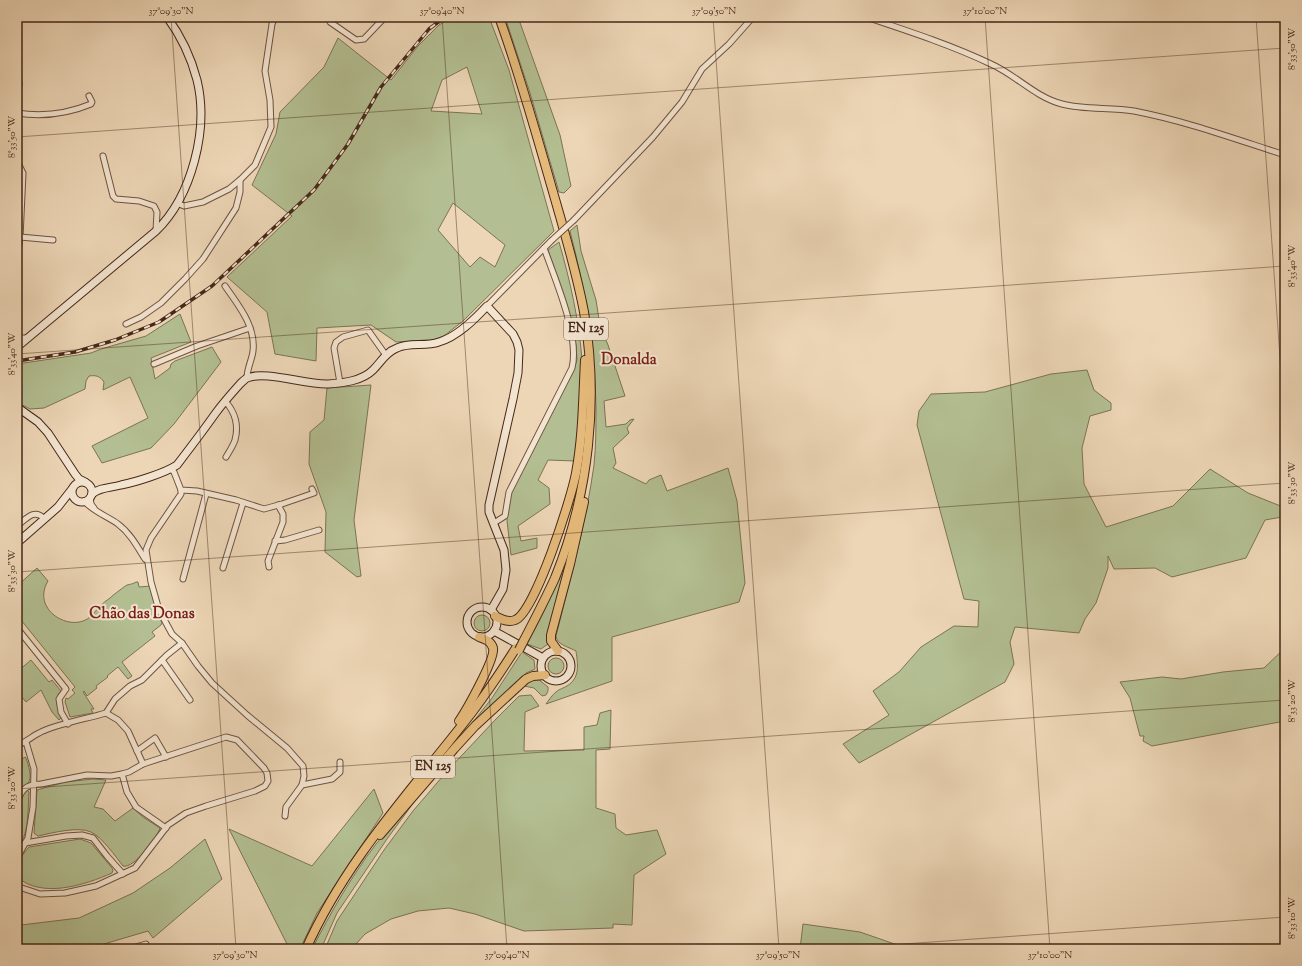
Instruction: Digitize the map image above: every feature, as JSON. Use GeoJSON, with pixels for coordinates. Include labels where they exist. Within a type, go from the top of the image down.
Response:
{"type":"FeatureCollection","features":[{"type":"Feature","properties":{"kind":"main road","name":"EN 125"},"geometry":{"type":"LineString","coordinates":[[494,17],[523,105],[563,244],[578,307],[585,360],[586,382],[585,432],[580,478],[574,507],[555,568],[522,642]]}},
{"type":"Feature","properties":{"kind":"main road","name":"EN 125"},"geometry":{"type":"LineString","coordinates":[[306,949],[327,908],[359,857],[386,820],[472,711],[522,642],[544,602],[555,576],[570,535],[578,503],[588,450],[591,399],[588,342],[584,312],[574,264],[519,73],[499,17]]}},
{"type":"Feature","properties":{"kind":"main road"},"geometry":{"type":"LineString","coordinates":[[558,651],[552,641],[551,635],[577,536],[589,462],[593,401],[588,342]]}},
{"type":"Feature","properties":{"kind":"main road"},"geometry":{"type":"LineString","coordinates":[[493,613],[508,621],[520,618],[552,553],[576,474],[585,360]]}},
{"type":"Feature","properties":{"kind":"main road"},"geometry":{"type":"LineString","coordinates":[[359,857],[403,792],[461,718],[493,655],[493,647],[491,644],[487,640],[479,637]]}},
{"type":"Feature","properties":{"kind":"main road"},"geometry":{"type":"LineString","coordinates":[[359,857],[475,726],[526,679],[533,676],[545,676]]}},
{"type":"Feature","properties":{"kind":"street"},"geometry":{"type":"LineString","coordinates":[[17,347],[156,231],[165,222],[185,188],[192,168],[200,122],[200,100],[192,63],[174,26],[167,17]]}},
{"type":"Feature","properties":{"kind":"street"},"geometry":{"type":"LineString","coordinates":[[177,203],[184,206],[203,202],[229,189],[256,165],[270,127],[270,100],[265,71],[272,24],[275,17]]}},
{"type":"Feature","properties":{"kind":"street"},"geometry":{"type":"LineString","coordinates":[[329,17],[330,22],[356,40],[364,39],[385,17]]}},
{"type":"Feature","properties":{"kind":"street"},"geometry":{"type":"LineString","coordinates":[[58,507],[86,498],[95,491],[122,485],[172,469],[177,465],[228,396],[247,378],[274,376],[318,384],[351,381],[364,377],[386,354],[396,348],[406,345],[439,343],[452,336],[477,317],[653,138],[682,102],[702,69],[729,44],[753,17]]}},
{"type":"Feature","properties":{"kind":"street"},"geometry":{"type":"LineString","coordinates":[[866,17],[992,64],[1036,93],[1062,104],[1132,111],[1185,122],[1285,155]]}},
{"type":"Feature","properties":{"kind":"street"},"geometry":{"type":"LineString","coordinates":[[17,64],[17,93]]}},
{"type":"Feature","properties":{"kind":"street"},"geometry":{"type":"LineString","coordinates":[[17,113],[34,116],[75,111],[92,103],[89,96]]}},
{"type":"Feature","properties":{"kind":"street"},"geometry":{"type":"LineString","coordinates":[[103,156],[113,196],[116,199],[139,201],[154,206],[157,212],[156,231]]}},
{"type":"Feature","properties":{"kind":"street"},"geometry":{"type":"LineString","coordinates":[[17,161],[24,173],[20,237],[17,256]]}},
{"type":"Feature","properties":{"kind":"street"},"geometry":{"type":"LineString","coordinates":[[126,324],[140,317],[161,303],[203,259],[236,208],[240,192],[240,180]]}},
{"type":"Feature","properties":{"kind":"street"},"geometry":{"type":"LineString","coordinates":[[20,237],[53,240]]}},
{"type":"Feature","properties":{"kind":"street"},"geometry":{"type":"LineString","coordinates":[[494,523],[505,516],[510,492],[572,368],[574,359],[574,340],[558,284],[544,248]]}},
{"type":"Feature","properties":{"kind":"street"},"geometry":{"type":"LineString","coordinates":[[225,286],[245,315],[253,340],[253,351],[247,371],[247,378]]}},
{"type":"Feature","properties":{"kind":"street"},"geometry":{"type":"LineString","coordinates":[[487,306],[513,334],[519,350],[518,373],[489,500],[489,512],[504,550],[506,570],[503,590],[493,613]]}},
{"type":"Feature","properties":{"kind":"street"},"geometry":{"type":"LineString","coordinates":[[154,364],[197,346],[250,328]]}},
{"type":"Feature","properties":{"kind":"street"},"geometry":{"type":"LineString","coordinates":[[340,382],[334,348],[336,342],[343,337],[368,330],[386,354]]}},
{"type":"Feature","properties":{"kind":"street"},"geometry":{"type":"LineString","coordinates":[[17,338],[28,338]]}},
{"type":"Feature","properties":{"kind":"street"},"geometry":{"type":"LineString","coordinates":[[225,401],[231,408],[236,420],[235,440],[226,457]]}},
{"type":"Feature","properties":{"kind":"street"},"geometry":{"type":"LineString","coordinates":[[17,407],[38,422],[48,433],[66,462],[79,479],[91,487],[86,498]]}},
{"type":"Feature","properties":{"kind":"street"},"geometry":{"type":"LineString","coordinates":[[66,462],[73,487],[73,497],[86,498],[97,512],[118,524],[130,536],[146,560]]}},
{"type":"Feature","properties":{"kind":"street"},"geometry":{"type":"LineString","coordinates":[[172,469],[181,490],[181,494],[151,538],[146,550],[146,560],[159,610],[172,634],[182,643],[212,683],[247,715],[287,748],[303,766],[304,776],[302,785],[286,807],[285,816]]}},
{"type":"Feature","properties":{"kind":"street"},"geometry":{"type":"LineString","coordinates":[[17,543],[58,507],[77,482],[111,487]]}},
{"type":"Feature","properties":{"kind":"street"},"geometry":{"type":"LineString","coordinates":[[181,490],[197,491],[236,500],[264,509],[314,493],[312,489]]}},
{"type":"Feature","properties":{"kind":"street"},"geometry":{"type":"LineString","coordinates":[[183,579],[206,494]]}},
{"type":"Feature","properties":{"kind":"street"},"geometry":{"type":"LineString","coordinates":[[223,568],[243,503]]}},
{"type":"Feature","properties":{"kind":"street"},"geometry":{"type":"LineString","coordinates":[[269,567],[268,561],[283,522],[283,514],[278,505]]}},
{"type":"Feature","properties":{"kind":"street"},"geometry":{"type":"LineString","coordinates":[[17,526],[32,514],[40,514],[44,519]]}},
{"type":"Feature","properties":{"kind":"street"},"geometry":{"type":"LineString","coordinates":[[275,541],[285,540],[319,530]]}},
{"type":"Feature","properties":{"kind":"street"},"geometry":{"type":"LineString","coordinates":[[479,608],[487,608],[493,613],[497,623],[494,631],[488,636],[479,637],[473,634],[470,630],[468,621],[469,616],[472,612],[479,608]]}},
{"type":"Feature","properties":{"kind":"street"},"geometry":{"type":"LineString","coordinates":[[17,628],[66,689],[59,699],[61,712],[68,724]]}},
{"type":"Feature","properties":{"kind":"street"},"geometry":{"type":"LineString","coordinates":[[494,631],[543,658]]}},
{"type":"Feature","properties":{"kind":"street"},"geometry":{"type":"LineString","coordinates":[[106,714],[116,699],[125,690],[142,680],[182,643]]}},
{"type":"Feature","properties":{"kind":"street"},"geometry":{"type":"LineString","coordinates":[[558,651],[566,654],[569,658],[571,666],[570,671],[568,675],[560,680],[551,680],[545,676],[541,667],[543,658],[550,652],[558,651]]}},
{"type":"Feature","properties":{"kind":"street"},"geometry":{"type":"LineString","coordinates":[[162,660],[190,700]]}},
{"type":"Feature","properties":{"kind":"street"},"geometry":{"type":"LineString","coordinates":[[17,745],[26,742],[38,733],[106,714],[118,720],[128,731],[143,764]]}},
{"type":"Feature","properties":{"kind":"street"},"geometry":{"type":"LineString","coordinates":[[17,806],[20,794],[25,788],[34,784],[87,775],[112,776],[122,774],[129,772],[143,764],[226,737],[237,740],[245,748],[264,768],[267,773],[268,781],[265,786],[255,791],[186,813],[166,828],[136,868],[96,886],[65,893],[40,894],[17,885]]}},
{"type":"Feature","properties":{"kind":"street"},"geometry":{"type":"LineString","coordinates":[[137,751],[155,738],[166,757]]}},
{"type":"Feature","properties":{"kind":"street"},"geometry":{"type":"LineString","coordinates":[[17,858],[28,838],[31,822],[34,784],[34,768],[26,742]]}},
{"type":"Feature","properties":{"kind":"street"},"geometry":{"type":"LineString","coordinates":[[302,785],[332,779],[340,772],[340,762]]}},
{"type":"Feature","properties":{"kind":"street"},"geometry":{"type":"LineString","coordinates":[[122,774],[127,792],[136,807],[166,828]]}},
{"type":"Feature","properties":{"kind":"street"},"geometry":{"type":"LineString","coordinates":[[26,843],[66,836],[82,835],[94,838],[123,874]]}},
{"type":"Feature","properties":{"kind":"street"},"geometry":{"type":"LineString","coordinates":[[17,846],[21,851]]}},
{"type":"Feature","properties":{"kind":"street"},"geometry":{"type":"LineString","coordinates":[[129,949],[146,944]]}},
{"type":"Feature","properties":{"kind":"green space"},"geometry":{"type":"Polygon","coordinates":[[[453,17],[489,17],[509,70],[554,231],[463,321],[445,335],[435,340],[396,342],[371,325],[317,328],[316,361],[275,354],[267,312],[227,277],[292,216],[252,185],[276,134],[280,112],[324,67],[338,38],[391,80],[418,46],[439,25],[453,17]],[[467,67],[442,80],[431,111],[482,114],[467,67]],[[453,203],[438,230],[470,267],[480,257],[495,267],[505,245],[453,203]]]}},
{"type":"Feature","properties":{"kind":"green space"},"geometry":{"type":"Polygon","coordinates":[[[505,17],[518,17],[560,135],[571,186],[564,193],[559,192],[530,93],[505,17]]]}},
{"type":"Feature","properties":{"kind":"green space"},"geometry":{"type":"Polygon","coordinates":[[[577,225],[581,251],[596,300],[600,326],[625,396],[604,401],[606,427],[626,424],[630,420],[634,419],[627,428],[629,433],[613,448],[616,463],[613,468],[646,484],[649,480],[661,475],[667,491],[728,468],[737,501],[745,583],[739,602],[612,637],[612,681],[546,704],[557,691],[571,683],[577,671],[576,651],[561,644],[556,636],[582,530],[591,487],[595,451],[596,407],[594,362],[585,296],[570,231],[577,225]]]}},
{"type":"Feature","properties":{"kind":"green space"},"geometry":{"type":"Polygon","coordinates":[[[559,242],[574,300],[582,360],[582,398],[575,461],[548,460],[538,480],[549,488],[550,504],[518,526],[521,541],[537,538],[537,548],[511,555],[507,521],[508,503],[512,489],[573,372],[577,360],[576,345],[562,290],[548,250],[559,242]]]}},
{"type":"Feature","properties":{"kind":"green space"},"geometry":{"type":"Polygon","coordinates":[[[180,314],[191,342],[151,358],[155,379],[170,368],[171,364],[175,361],[212,347],[221,362],[174,424],[151,448],[102,463],[92,446],[148,418],[130,377],[103,390],[104,382],[101,378],[89,376],[86,381],[85,389],[44,408],[30,409],[17,402],[17,364],[91,353],[146,336],[180,314]]]}},
{"type":"Feature","properties":{"kind":"green space"},"geometry":{"type":"Polygon","coordinates":[[[1087,370],[1094,390],[1111,403],[1111,410],[1090,416],[1082,448],[1084,484],[1106,527],[1173,506],[1210,469],[1248,493],[1283,507],[1282,517],[1265,520],[1246,558],[1172,577],[1155,568],[1114,569],[1108,556],[1108,568],[1096,603],[1085,619],[1079,633],[1015,627],[1010,642],[1014,664],[1005,682],[859,763],[843,744],[889,715],[873,691],[899,672],[921,647],[954,626],[978,627],[979,601],[964,599],[917,425],[919,411],[931,394],[985,392],[1051,374],[1087,370]]]}},
{"type":"Feature","properties":{"kind":"green space"},"geometry":{"type":"Polygon","coordinates":[[[371,385],[354,520],[361,576],[357,577],[325,552],[326,512],[309,464],[310,432],[324,420],[327,388],[371,385]]]}},
{"type":"Feature","properties":{"kind":"green space"},"geometry":{"type":"Polygon","coordinates":[[[571,546],[549,630],[547,639],[548,644],[541,649],[527,644],[551,596],[571,546]]]}},
{"type":"Feature","properties":{"kind":"green space"},"geometry":{"type":"Polygon","coordinates":[[[37,568],[48,581],[44,594],[44,601],[47,607],[55,616],[73,622],[79,622],[90,617],[104,602],[127,585],[138,582],[139,587],[151,586],[162,623],[152,632],[155,636],[122,662],[132,676],[128,679],[118,667],[87,696],[84,691],[83,692],[94,709],[91,709],[93,713],[70,717],[65,702],[66,698],[68,699],[75,693],[72,690],[75,687],[17,615],[17,586],[37,568]]]}},
{"type":"Feature","properties":{"kind":"green space"},"geometry":{"type":"Polygon","coordinates":[[[482,615],[489,620],[490,623],[485,630],[482,631],[475,626],[474,623],[479,616],[482,615]]]}},
{"type":"Feature","properties":{"kind":"green space"},"geometry":{"type":"Polygon","coordinates":[[[1285,648],[1285,721],[1152,746],[1143,741],[1144,736],[1140,736],[1130,698],[1120,682],[1162,677],[1181,679],[1223,672],[1264,668],[1285,648]]]}},
{"type":"Feature","properties":{"kind":"green space"},"geometry":{"type":"Polygon","coordinates":[[[522,652],[534,660],[535,669],[526,673],[465,732],[492,698],[522,652]]]}},
{"type":"Feature","properties":{"kind":"green space"},"geometry":{"type":"Polygon","coordinates":[[[556,658],[563,663],[564,666],[559,673],[556,674],[549,669],[548,666],[553,659],[556,658]]]}},
{"type":"Feature","properties":{"kind":"green space"},"geometry":{"type":"Polygon","coordinates":[[[31,660],[49,682],[52,680],[61,691],[57,697],[58,707],[62,717],[59,720],[52,712],[41,690],[26,702],[17,691],[17,672],[31,660]]]}},
{"type":"Feature","properties":{"kind":"green space"},"geometry":{"type":"Polygon","coordinates":[[[538,679],[548,687],[546,695],[542,696],[534,688],[524,686],[528,681],[538,679]]]}},
{"type":"Feature","properties":{"kind":"green space"},"geometry":{"type":"Polygon","coordinates":[[[531,695],[539,706],[525,712],[524,751],[584,750],[584,727],[597,725],[600,713],[611,710],[610,749],[596,750],[596,808],[615,814],[616,828],[626,835],[657,830],[666,854],[634,875],[632,925],[613,924],[613,928],[524,931],[475,914],[449,908],[418,911],[391,919],[365,934],[356,944],[348,949],[325,949],[337,921],[384,850],[413,811],[449,769],[519,696],[531,695]]]}},
{"type":"Feature","properties":{"kind":"green space"},"geometry":{"type":"Polygon","coordinates":[[[25,757],[29,767],[30,778],[28,783],[17,795],[17,768],[22,769],[22,759],[25,757]]]}},
{"type":"Feature","properties":{"kind":"green space"},"geometry":{"type":"Polygon","coordinates":[[[93,779],[106,780],[94,807],[103,809],[115,821],[133,808],[143,817],[160,828],[154,839],[139,858],[128,866],[123,866],[104,843],[91,832],[86,830],[72,830],[38,836],[34,833],[37,790],[65,782],[93,779]]]}},
{"type":"Feature","properties":{"kind":"green space"},"geometry":{"type":"Polygon","coordinates":[[[374,789],[383,813],[317,913],[300,949],[288,949],[289,948],[229,829],[312,866],[374,789]]]}},
{"type":"Feature","properties":{"kind":"green space"},"geometry":{"type":"Polygon","coordinates":[[[27,790],[29,792],[27,825],[24,838],[19,843],[17,841],[17,823],[22,796],[27,790]]]}},
{"type":"Feature","properties":{"kind":"green space"},"geometry":{"type":"Polygon","coordinates":[[[417,798],[387,839],[337,913],[321,949],[312,949],[326,922],[367,856],[417,798]]]}},
{"type":"Feature","properties":{"kind":"green space"},"geometry":{"type":"Polygon","coordinates":[[[80,839],[91,843],[112,868],[112,873],[89,882],[64,888],[51,889],[27,884],[17,877],[17,862],[29,847],[80,839]]]}},
{"type":"Feature","properties":{"kind":"green space"},"geometry":{"type":"Polygon","coordinates":[[[205,839],[222,879],[153,938],[148,931],[87,949],[17,949],[17,916],[21,925],[79,918],[133,893],[170,868],[205,839]]]}},
{"type":"Feature","properties":{"kind":"green space"},"geometry":{"type":"Polygon","coordinates":[[[803,924],[860,932],[909,949],[800,949],[803,924]]]}},
{"type":"Feature","properties":{"kind":"railway"},"geometry":{"type":"LineString","coordinates":[[17,361],[75,352],[115,340],[159,322],[212,286],[314,190],[348,144],[381,87],[429,29],[445,17]]}},
{"type":"Feature","properties":{"kind":"district","name":"Donalda"},"geometry":{"type":"Point","coordinates":[629,360]}},
{"type":"Feature","properties":{"kind":"district","name":"Chão das Donas"},"geometry":{"type":"Point","coordinates":[142,614]}}]}
